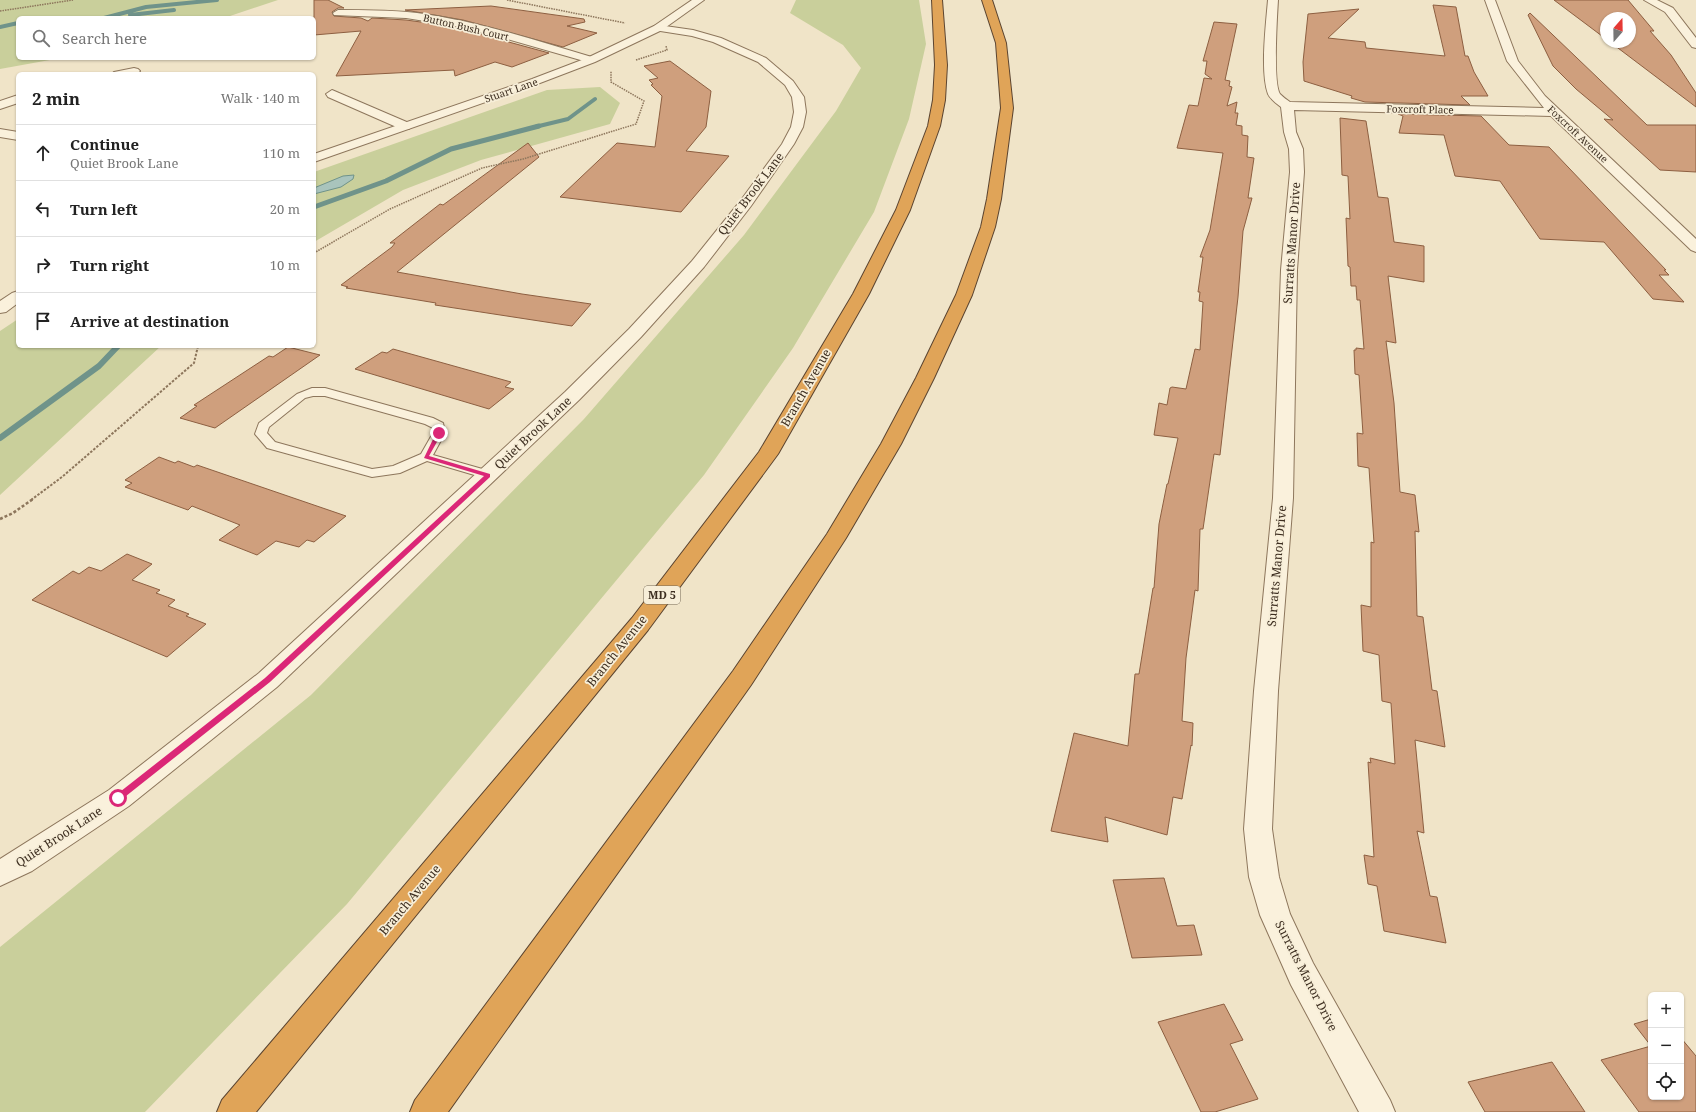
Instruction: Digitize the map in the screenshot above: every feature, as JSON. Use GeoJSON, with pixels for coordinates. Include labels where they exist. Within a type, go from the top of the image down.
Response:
{"type":"FeatureCollection","features":[{"type":"Feature","properties":{"kind":"highway","name":"Branch Avenue"},"geometry":{"type":"LineString","coordinates":[[234,1112],[640,624],[768,454],[861,294],[906,203],[934,126],[939,100],[941,66],[937,0]]}},
{"type":"Feature","properties":{"kind":"highway"},"geometry":{"type":"LineString","coordinates":[[427,1112],[742,678],[835,538],[891,444],[925,378],[964,295],[988,227],[994,199],[1007,108],[1001,43],[987,0]]}},
{"type":"Feature","properties":{"kind":"street","name":"Stuart Lane"},"geometry":{"type":"LineString","coordinates":[[316,157],[536,81],[591,60],[656,29],[699,0]]}},
{"type":"Feature","properties":{"kind":"street"},"geometry":{"type":"LineString","coordinates":[[1273,0],[1270,46],[1272,85],[1274,95],[1286,106]]}},
{"type":"Feature","properties":{"kind":"street","name":"Foxcroft Avenue"},"geometry":{"type":"LineString","coordinates":[[1490,0],[1512,61],[1531,87],[1554,112],[1591,144],[1696,247]]}},
{"type":"Feature","properties":{"kind":"street"},"geometry":{"type":"LineString","coordinates":[[1649,0],[1669,10],[1696,45]]}},
{"type":"Feature","properties":{"kind":"street","name":"Button Bush Court"},"geometry":{"type":"LineString","coordinates":[[338,12],[381,13],[429,18],[479,29],[591,60]]}},
{"type":"Feature","properties":{"kind":"street","name":"Quiet Brook Lane"},"geometry":{"type":"LineString","coordinates":[[0,873],[22,862],[118,798],[268,680],[572,396],[635,333],[698,264],[746,203],[788,144],[797,128],[800,112],[798,97],[789,83],[762,60],[716,40],[693,33],[656,29]]}},
{"type":"Feature","properties":{"kind":"street"},"geometry":{"type":"LineString","coordinates":[[129,72],[134,71]]}},
{"type":"Feature","properties":{"kind":"street"},"geometry":{"type":"LineString","coordinates":[[332,94],[404,126]]}},
{"type":"Feature","properties":{"kind":"street"},"geometry":{"type":"LineString","coordinates":[[0,105],[16,100]]}},
{"type":"Feature","properties":{"kind":"street","name":"Foxcroft Place"},"geometry":{"type":"LineString","coordinates":[[1286,106],[1554,112]]}},
{"type":"Feature","properties":{"kind":"street","name":"Surratts Manor Drive"},"geometry":{"type":"LineString","coordinates":[[1286,106],[1290,132],[1296,149],[1297,172],[1289,270],[1283,498],[1266,692],[1258,829],[1264,877],[1275,915],[1302,974],[1378,1112]]}},
{"type":"Feature","properties":{"kind":"street"},"geometry":{"type":"LineString","coordinates":[[0,133],[16,136]]}},
{"type":"Feature","properties":{"kind":"street"},"geometry":{"type":"LineString","coordinates":[[0,308],[16,297]]}},
{"type":"Feature","properties":{"kind":"lane"},"geometry":{"type":"LineString","coordinates":[[426,457],[439,433],[439,426],[429,420],[325,392],[312,392],[300,396],[263,426],[261,434],[271,445],[372,473],[395,470],[426,457],[488,475]]}},
{"type":"Feature","properties":{"kind":"path"},"geometry":{"type":"LineString","coordinates":[[0,11],[73,0]]}},
{"type":"Feature","properties":{"kind":"path"},"geometry":{"type":"LineString","coordinates":[[507,0],[656,29],[666,36],[667,50],[659,54],[631,62]]}},
{"type":"Feature","properties":{"kind":"path"},"geometry":{"type":"LineString","coordinates":[[316,252],[390,209],[482,168],[522,159],[636,124],[644,101],[611,82],[610,72],[617,68]]}},
{"type":"Feature","properties":{"kind":"path"},"geometry":{"type":"LineString","coordinates":[[0,519],[13,513],[62,477],[169,386],[194,363],[198,348]]}},
{"type":"Feature","properties":{"kind":"green space"},"geometry":{"type":"Polygon","coordinates":[[[0,0],[278,0],[230,16],[16,16],[16,60],[50,60],[0,69],[0,0]]]}},
{"type":"Feature","properties":{"kind":"green space"},"geometry":{"type":"Polygon","coordinates":[[[796,0],[919,0],[926,44],[909,119],[874,212],[793,348],[704,475],[347,904],[145,1112],[0,1112],[0,947],[311,695],[584,419],[744,235],[836,111],[861,68],[843,45],[790,13],[796,0]]]}},
{"type":"Feature","properties":{"kind":"green space"},"geometry":{"type":"Polygon","coordinates":[[[600,87],[620,103],[610,124],[481,160],[403,190],[316,241],[316,171],[547,90],[600,87]]]}},
{"type":"Feature","properties":{"kind":"green space"},"geometry":{"type":"Polygon","coordinates":[[[16,320],[16,348],[159,348],[0,495],[0,331],[16,320]]]}},
{"type":"Feature","properties":{"kind":"water"},"geometry":{"type":"Polygon","coordinates":[[[354,175],[353,179],[341,187],[316,193],[316,187],[343,176],[354,175]]]}},
{"type":"Feature","properties":{"kind":"building"},"geometry":{"type":"Polygon","coordinates":[[[314,0],[328,0],[344,8],[338,8],[332,12],[334,16],[361,18],[368,21],[372,18],[406,20],[450,26],[549,53],[512,67],[495,62],[455,76],[454,70],[336,76],[361,31],[316,35],[316,16],[314,16],[314,0]]]}},
{"type":"Feature","properties":{"kind":"building"},"geometry":{"type":"Polygon","coordinates":[[[1554,0],[1628,0],[1654,31],[1650,31],[1671,55],[1696,93],[1696,107],[1618,48],[1636,48],[1636,12],[1600,12],[1600,34],[1554,0]]]}},
{"type":"Feature","properties":{"kind":"building"},"geometry":{"type":"Polygon","coordinates":[[[1433,5],[1456,7],[1465,56],[1468,56],[1474,72],[1488,96],[1461,96],[1470,105],[1365,102],[1351,98],[1352,96],[1304,81],[1303,62],[1308,14],[1359,9],[1328,38],[1365,42],[1366,48],[1445,56],[1433,5]]]}},
{"type":"Feature","properties":{"kind":"building"},"geometry":{"type":"Polygon","coordinates":[[[491,6],[584,19],[585,22],[567,26],[597,33],[563,47],[463,20],[405,10],[491,6]]]}},
{"type":"Feature","properties":{"kind":"building"},"geometry":{"type":"Polygon","coordinates":[[[1530,13],[1647,125],[1696,125],[1696,172],[1660,170],[1604,119],[1613,120],[1576,89],[1553,66],[1528,15],[1530,13]]]}},
{"type":"Feature","properties":{"kind":"building"},"geometry":{"type":"Polygon","coordinates":[[[1214,22],[1237,24],[1225,80],[1230,81],[1229,86],[1232,87],[1227,106],[1237,102],[1235,113],[1238,113],[1236,125],[1242,126],[1242,135],[1248,136],[1247,157],[1254,158],[1248,198],[1252,198],[1243,231],[1238,297],[1220,455],[1214,454],[1203,529],[1200,529],[1198,591],[1195,590],[1186,658],[1182,721],[1193,723],[1192,746],[1191,745],[1182,799],[1173,797],[1167,835],[1105,817],[1108,842],[1051,831],[1074,733],[1128,746],[1135,674],[1139,674],[1154,588],[1159,524],[1178,438],[1154,435],[1159,403],[1167,405],[1170,388],[1186,389],[1195,349],[1200,350],[1203,302],[1199,301],[1200,292],[1198,292],[1203,257],[1200,257],[1210,230],[1223,153],[1177,148],[1189,105],[1198,106],[1204,78],[1212,79],[1205,74],[1207,61],[1203,61],[1214,22]]]}},
{"type":"Feature","properties":{"kind":"building"},"geometry":{"type":"Polygon","coordinates":[[[670,61],[711,91],[706,127],[686,151],[729,156],[681,212],[560,197],[617,143],[655,147],[662,96],[651,85],[653,84],[649,80],[658,78],[644,66],[670,61]]]}},
{"type":"Feature","properties":{"kind":"building"},"geometry":{"type":"Polygon","coordinates":[[[1398,114],[1481,116],[1509,145],[1549,147],[1666,270],[1664,270],[1669,275],[1659,275],[1684,302],[1653,299],[1604,242],[1540,239],[1500,181],[1455,176],[1444,135],[1399,133],[1403,116],[1398,114]]]}},
{"type":"Feature","properties":{"kind":"building"},"geometry":{"type":"Polygon","coordinates":[[[1340,118],[1366,121],[1378,197],[1388,198],[1394,242],[1424,246],[1424,282],[1388,276],[1396,343],[1386,341],[1394,403],[1400,492],[1415,495],[1419,532],[1415,531],[1417,616],[1423,617],[1432,690],[1437,691],[1445,747],[1415,740],[1424,833],[1417,831],[1430,896],[1437,897],[1446,943],[1384,931],[1377,886],[1368,884],[1364,855],[1374,857],[1368,762],[1371,763],[1370,758],[1395,764],[1391,703],[1382,701],[1379,655],[1363,651],[1361,605],[1371,607],[1371,542],[1374,543],[1369,468],[1358,466],[1357,433],[1363,434],[1359,375],[1355,374],[1354,350],[1356,350],[1356,348],[1364,349],[1360,300],[1357,300],[1356,286],[1351,286],[1350,267],[1348,266],[1346,218],[1350,219],[1348,176],[1342,175],[1340,118]]]}},
{"type":"Feature","properties":{"kind":"building"},"geometry":{"type":"Polygon","coordinates":[[[528,143],[539,157],[397,272],[522,294],[591,304],[572,326],[435,305],[436,303],[346,288],[348,287],[341,285],[392,247],[395,243],[390,243],[440,204],[443,205],[528,143]]]}},
{"type":"Feature","properties":{"kind":"building"},"geometry":{"type":"Polygon","coordinates":[[[286,348],[320,355],[215,428],[180,418],[197,406],[194,405],[269,356],[273,357],[286,348]]]}},
{"type":"Feature","properties":{"kind":"building"},"geometry":{"type":"Polygon","coordinates":[[[393,349],[511,382],[505,387],[514,389],[489,409],[355,369],[382,352],[387,353],[393,349]]]}},
{"type":"Feature","properties":{"kind":"building"},"geometry":{"type":"Polygon","coordinates":[[[159,457],[175,463],[178,461],[194,467],[197,465],[346,516],[314,542],[307,540],[299,547],[276,541],[257,555],[219,540],[240,525],[192,506],[188,510],[125,487],[132,483],[125,480],[159,457]]]}},
{"type":"Feature","properties":{"kind":"building"},"geometry":{"type":"Polygon","coordinates":[[[127,554],[152,564],[132,580],[160,590],[156,593],[175,600],[168,606],[189,614],[186,616],[206,624],[167,657],[32,600],[73,571],[79,574],[89,567],[101,571],[127,554]]]}},
{"type":"Feature","properties":{"kind":"building"},"geometry":{"type":"Polygon","coordinates":[[[1164,878],[1177,926],[1194,925],[1202,955],[1132,958],[1113,880],[1164,878]]]}},
{"type":"Feature","properties":{"kind":"building"},"geometry":{"type":"Polygon","coordinates":[[[1224,1004],[1243,1040],[1230,1044],[1258,1099],[1215,1112],[1201,1112],[1158,1022],[1224,1004]]]}},
{"type":"Feature","properties":{"kind":"building"},"geometry":{"type":"Polygon","coordinates":[[[1648,1020],[1648,1042],[1634,1024],[1648,1020]]]}},
{"type":"Feature","properties":{"kind":"building"},"geometry":{"type":"Polygon","coordinates":[[[1684,1042],[1696,1056],[1696,1112],[1639,1112],[1601,1060],[1648,1047],[1648,1100],[1684,1100],[1684,1042]]]}},
{"type":"Feature","properties":{"kind":"building"},"geometry":{"type":"Polygon","coordinates":[[[1552,1062],[1585,1112],[1485,1112],[1468,1082],[1552,1062]]]}},
{"type":"Feature","properties":{"kind":"waterway"},"geometry":{"type":"LineString","coordinates":[[112,16],[146,7],[217,0]]}},
{"type":"Feature","properties":{"kind":"waterway"},"geometry":{"type":"LineString","coordinates":[[130,15],[174,10]]}},
{"type":"Feature","properties":{"kind":"waterway"},"geometry":{"type":"LineString","coordinates":[[0,27],[16,23]]}},
{"type":"Feature","properties":{"kind":"waterway"},"geometry":{"type":"LineString","coordinates":[[537,126],[568,119],[595,99]]}},
{"type":"Feature","properties":{"kind":"waterway"},"geometry":{"type":"LineString","coordinates":[[316,206],[386,181],[451,149],[537,126]]}},
{"type":"Feature","properties":{"kind":"waterway"},"geometry":{"type":"LineString","coordinates":[[0,438],[99,366],[116,348]]}},
{"type":"Feature","properties":{"kind":"route"},"geometry":{"type":"LineString","coordinates":[[118,798],[268,680],[488,475],[426,457],[439,433]]}}]}
